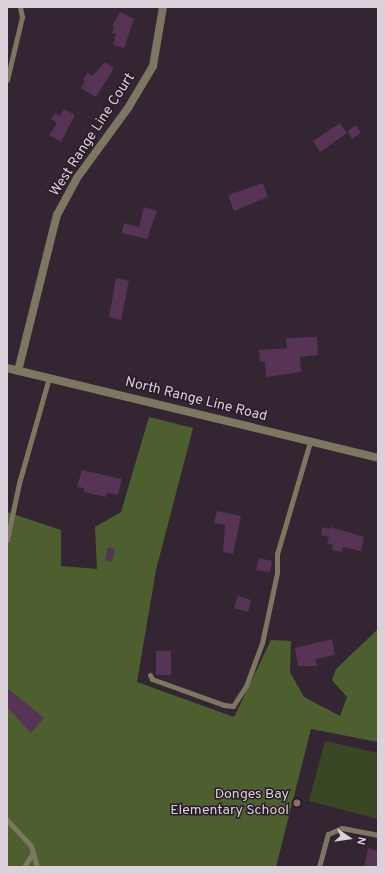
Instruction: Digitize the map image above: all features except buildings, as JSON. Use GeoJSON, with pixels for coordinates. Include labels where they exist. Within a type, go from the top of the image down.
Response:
{"type":"FeatureCollection","features":[{"type":"Feature","properties":{"kind":"street","name":"West Range Line Court"},"geometry":{"type":"LineString","coordinates":[[18,371],[57,215],[77,178],[128,108],[152,66],[163,7]]}},
{"type":"Feature","properties":{"kind":"street","name":"North Range Line Road"},"geometry":{"type":"LineString","coordinates":[[7,368],[378,458]]}},
{"type":"Feature","properties":{"kind":"lane"},"geometry":{"type":"LineString","coordinates":[[7,80],[22,17],[20,7]]}},
{"type":"Feature","properties":{"kind":"lane"},"geometry":{"type":"LineString","coordinates":[[7,540],[19,483],[49,378]]}},
{"type":"Feature","properties":{"kind":"lane"},"geometry":{"type":"LineString","coordinates":[[150,675],[152,679],[233,706],[246,686],[262,643],[277,573],[277,554],[310,442]]}},
{"type":"Feature","properties":{"kind":"lane"},"geometry":{"type":"LineString","coordinates":[[7,820],[30,846],[37,867]]}},
{"type":"Feature","properties":{"kind":"lane"},"geometry":{"type":"LineString","coordinates":[[319,867],[328,834],[342,828],[378,834]]}},
{"type":"Feature","properties":{"kind":"lane"},"geometry":{"type":"LineString","coordinates":[[24,867],[32,854]]}},
{"type":"Feature","properties":{"kind":"green space"},"geometry":{"type":"Polygon","coordinates":[[[149,417],[193,428],[156,570],[137,682],[234,717],[271,640],[291,641],[290,672],[304,697],[340,716],[347,697],[332,680],[336,669],[378,629],[378,742],[311,729],[276,867],[7,867],[7,512],[61,530],[61,566],[97,569],[95,527],[121,512],[149,417]]]}},
{"type":"Feature","properties":{"kind":"green space"},"geometry":{"type":"Polygon","coordinates":[[[325,741],[378,753],[378,819],[309,801],[325,741]]]}},
{"type":"Feature","properties":{"kind":"place","name":"Donges Bay Elementary School"},"geometry":{"type":"Point","coordinates":[297,803]}}]}
